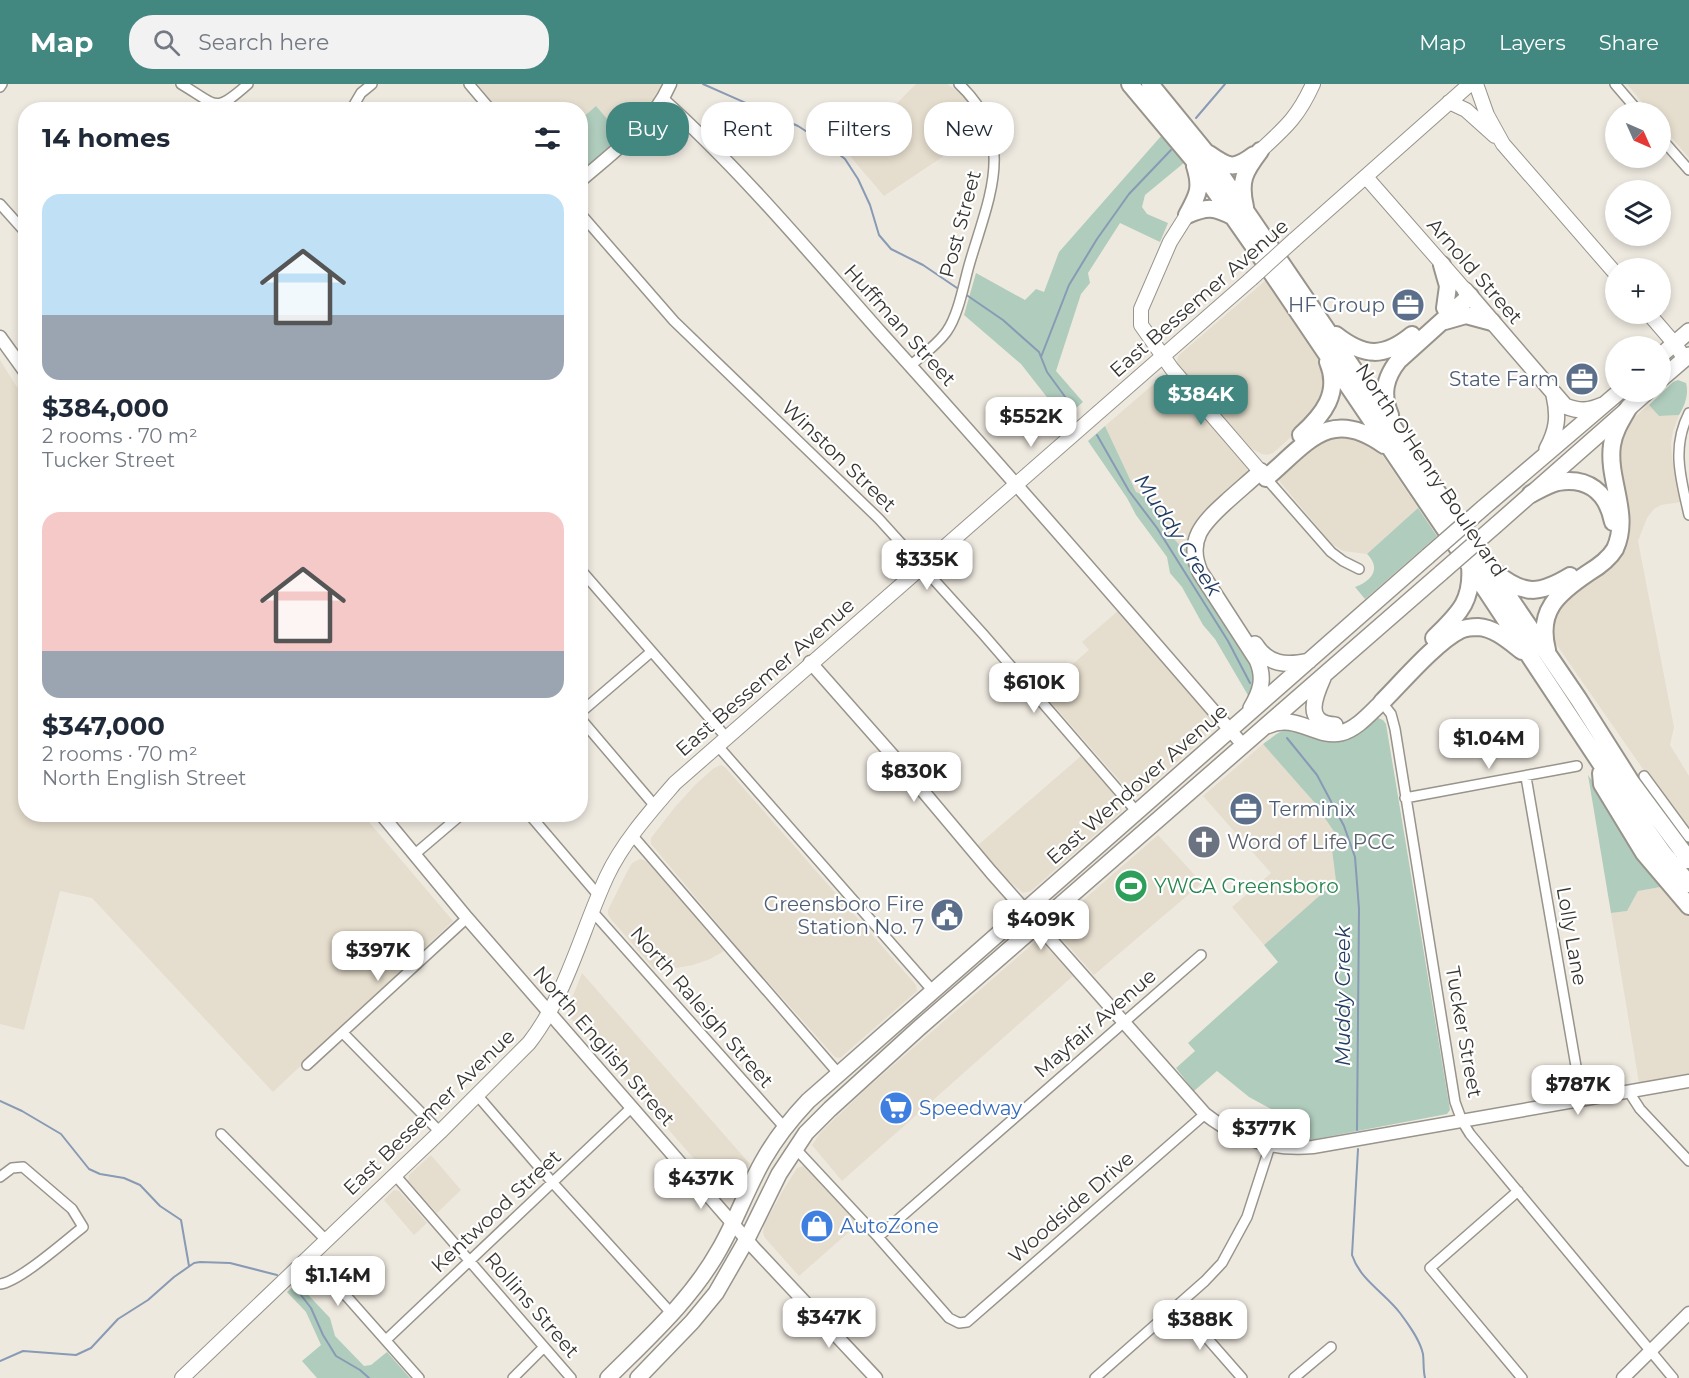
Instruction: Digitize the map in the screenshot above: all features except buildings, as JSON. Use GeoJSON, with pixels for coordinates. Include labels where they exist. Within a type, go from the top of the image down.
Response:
{"type":"FeatureCollection","features":[{"type":"Feature","properties":{"kind":"highway","name":"North O'Henry Boulevard"},"geometry":{"type":"LineString","coordinates":[[1130,84],[1198,154]]}},
{"type":"Feature","properties":{"kind":"highway","name":"North O'Henry Boulevard"},"geometry":{"type":"LineString","coordinates":[[1150,84],[1323,335],[1396,430],[1479,565],[1540,657],[1689,860]]}},
{"type":"Feature","properties":{"kind":"highway"},"geometry":{"type":"LineString","coordinates":[[1187,215],[1198,194],[1198,154],[1231,166],[1241,165],[1260,151]]}},
{"type":"Feature","properties":{"kind":"highway"},"geometry":{"type":"LineString","coordinates":[[1187,215],[1203,208],[1240,214],[1243,179],[1248,166],[1260,151]]}},
{"type":"Feature","properties":{"kind":"highway"},"geometry":{"type":"LineString","coordinates":[[1442,265],[1448,286],[1443,315]]}},
{"type":"Feature","properties":{"kind":"highway"},"geometry":{"type":"LineString","coordinates":[[1396,430],[1385,404],[1385,387],[1390,372],[1443,315],[1468,293]]}},
{"type":"Feature","properties":{"kind":"highway","name":"Arnold Street"},"geometry":{"type":"LineString","coordinates":[[1468,293],[1565,406],[1577,411],[1588,411],[1603,405]]}},
{"type":"Feature","properties":{"kind":"highway"},"geometry":{"type":"LineString","coordinates":[[1323,335],[1358,350],[1375,352],[1391,350],[1443,315],[1466,315],[1492,322]]}},
{"type":"Feature","properties":{"kind":"highway"},"geometry":{"type":"LineString","coordinates":[[1671,347],[1689,331]]}},
{"type":"Feature","properties":{"kind":"highway","name":"North O'Henry Boulevard"},"geometry":{"type":"LineString","coordinates":[[1323,335],[1400,462],[1479,565]]}},
{"type":"Feature","properties":{"kind":"highway"},"geometry":{"type":"LineString","coordinates":[[1309,661],[1285,664],[1272,661],[1261,653],[1204,561],[1204,540],[1211,527],[1317,421],[1329,405],[1333,390],[1323,335]]}},
{"type":"Feature","properties":{"kind":"highway"},"geometry":{"type":"LineString","coordinates":[[1671,373],[1688,361]]}},
{"type":"Feature","properties":{"kind":"highway"},"geometry":{"type":"LineString","coordinates":[[1544,454],[1557,425],[1553,392]]}},
{"type":"Feature","properties":{"kind":"highway","name":"East Wendover Avenue"},"geometry":{"type":"LineString","coordinates":[[608,1378],[672,1314],[708,1268],[733,1224],[764,1158],[808,1101],[1544,454],[1607,402]]}},
{"type":"Feature","properties":{"kind":"highway","name":"East Wendover Avenue"},"geometry":{"type":"LineString","coordinates":[[638,1378],[703,1310],[728,1275],[779,1174],[795,1148],[806,1133],[836,1103],[1636,402]]}},
{"type":"Feature","properties":{"kind":"highway"},"geometry":{"type":"LineString","coordinates":[[1326,673],[1314,699],[1314,706],[1316,717],[1329,724],[1349,721],[1379,699],[1447,638],[1462,628],[1479,627],[1493,631],[1540,657],[1546,616],[1554,600],[1566,588],[1599,566],[1614,551],[1620,534],[1621,518],[1611,459],[1612,444],[1617,428],[1629,408]]}},
{"type":"Feature","properties":{"kind":"highway"},"geometry":{"type":"LineString","coordinates":[[1245,717],[1261,687],[1263,677],[1257,660],[1200,572],[1195,544],[1206,521],[1263,474],[1320,433],[1332,428],[1345,426],[1365,433],[1383,444],[1400,462]]}},
{"type":"Feature","properties":{"kind":"highway"},"geometry":{"type":"LineString","coordinates":[[1262,729],[1274,723],[1286,722],[1302,724],[1328,733],[1341,733],[1355,727],[1458,614],[1467,600],[1471,581],[1479,565],[1520,588],[1538,591],[1553,586],[1587,565],[1601,553],[1611,539],[1613,522],[1610,506],[1598,490],[1578,481],[1556,482],[1531,494]]}},
{"type":"Feature","properties":{"kind":"highway","name":"North O'Henry Boulevard"},"geometry":{"type":"LineString","coordinates":[[1540,657],[1600,763],[1663,853],[1689,884]]}},
{"type":"Feature","properties":{"kind":"highway"},"geometry":{"type":"LineString","coordinates":[[1600,763],[1602,784],[1609,797],[1644,853],[1689,906]]}},
{"type":"Feature","properties":{"kind":"main road"},"geometry":{"type":"LineString","coordinates":[[1260,151],[1293,120],[1314,84]]}},
{"type":"Feature","properties":{"kind":"main road","name":"East Bessemer Avenue"},"geometry":{"type":"LineString","coordinates":[[186,1377],[529,1043],[550,1012],[565,982],[608,874],[633,835],[675,783],[810,662],[1251,279],[1470,84]]}},
{"type":"Feature","properties":{"kind":"main road"},"geometry":{"type":"LineString","coordinates":[[1476,84],[1487,115],[1503,144]]}},
{"type":"Feature","properties":{"kind":"main road"},"geometry":{"type":"LineString","coordinates":[[1449,102],[1466,110],[1503,144],[1605,261]]}},
{"type":"Feature","properties":{"kind":"main road","name":"Arnold Street"},"geometry":{"type":"LineString","coordinates":[[1366,177],[1468,293]]}},
{"type":"Feature","properties":{"kind":"main road"},"geometry":{"type":"LineString","coordinates":[[1141,374],[1147,351],[1140,320],[1141,309],[1170,242],[1187,215]]}},
{"type":"Feature","properties":{"kind":"main road"},"geometry":{"type":"LineString","coordinates":[[1657,324],[1688,361]]}},
{"type":"Feature","properties":{"kind":"main road"},"geometry":{"type":"LineString","coordinates":[[1144,331],[1172,369],[1263,474]]}},
{"type":"Feature","properties":{"kind":"street"},"geometry":{"type":"LineString","coordinates":[[182,84],[211,102]]}},
{"type":"Feature","properties":{"kind":"street"},"geometry":{"type":"LineString","coordinates":[[227,102],[248,84]]}},
{"type":"Feature","properties":{"kind":"street"},"geometry":{"type":"LineString","coordinates":[[356,102],[361,93],[372,84]]}},
{"type":"Feature","properties":{"kind":"street"},"geometry":{"type":"LineString","coordinates":[[469,84],[484,102]]}},
{"type":"Feature","properties":{"kind":"street"},"geometry":{"type":"LineString","coordinates":[[588,174],[636,131],[663,100],[670,84]]}},
{"type":"Feature","properties":{"kind":"street","name":"Post Street"},"geometry":{"type":"LineString","coordinates":[[911,365],[948,330],[994,181],[995,157],[992,135],[984,113],[971,95],[959,84]]}},
{"type":"Feature","properties":{"kind":"street"},"geometry":{"type":"LineString","coordinates":[[1615,84],[1630,102]]}},
{"type":"Feature","properties":{"kind":"street","name":"Huffman Street"},"geometry":{"type":"LineString","coordinates":[[663,100],[741,178],[911,365],[1243,745]]}},
{"type":"Feature","properties":{"kind":"street"},"geometry":{"type":"LineString","coordinates":[[1671,150],[1689,170]]}},
{"type":"Feature","properties":{"kind":"street"},"geometry":{"type":"LineString","coordinates":[[0,204],[18,224]]}},
{"type":"Feature","properties":{"kind":"street","name":"Winston Street"},"geometry":{"type":"LineString","coordinates":[[588,222],[674,321],[860,499],[923,566],[1137,812]]}},
{"type":"Feature","properties":{"kind":"street"},"geometry":{"type":"LineString","coordinates":[[0,337],[18,362]]}},
{"type":"Feature","properties":{"kind":"street"},"geometry":{"type":"LineString","coordinates":[[1689,413],[1680,432],[1678,449],[1680,472],[1689,515]]}},
{"type":"Feature","properties":{"kind":"street"},"geometry":{"type":"LineString","coordinates":[[1263,474],[1331,552],[1359,569]]}},
{"type":"Feature","properties":{"kind":"street"},"geometry":{"type":"LineString","coordinates":[[588,578],[651,652],[721,741],[933,991]]}},
{"type":"Feature","properties":{"kind":"street"},"geometry":{"type":"LineString","coordinates":[[588,706],[651,652]]}},
{"type":"Feature","properties":{"kind":"street"},"geometry":{"type":"LineString","coordinates":[[810,662],[1205,1114],[1236,1134],[1270,1146],[1313,1147],[1689,1081]]}},
{"type":"Feature","properties":{"kind":"street","name":"Tucker Street"},"geometry":{"type":"LineString","coordinates":[[1379,699],[1387,707],[1393,721],[1455,1102],[1462,1121],[1470,1134],[1673,1378]]}},
{"type":"Feature","properties":{"kind":"street"},"geometry":{"type":"LineString","coordinates":[[588,727],[655,806]]}},
{"type":"Feature","properties":{"kind":"street"},"geometry":{"type":"LineString","coordinates":[[1405,798],[1577,766]]}},
{"type":"Feature","properties":{"kind":"street"},"geometry":{"type":"LineString","coordinates":[[1644,776],[1689,837]]}},
{"type":"Feature","properties":{"kind":"street","name":"Lolly Lane"},"geometry":{"type":"LineString","coordinates":[[1526,777],[1582,1101]]}},
{"type":"Feature","properties":{"kind":"street","name":"North English Street"},"geometry":{"type":"LineString","coordinates":[[388,822],[466,918],[733,1224],[876,1378]]}},
{"type":"Feature","properties":{"kind":"street"},"geometry":{"type":"LineString","coordinates":[[415,854],[453,822]]}},
{"type":"Feature","properties":{"kind":"street"},"geometry":{"type":"LineString","coordinates":[[536,822],[599,896]]}},
{"type":"Feature","properties":{"kind":"street"},"geometry":{"type":"LineString","coordinates":[[633,835],[838,1073]]}},
{"type":"Feature","properties":{"kind":"street","name":"North Raleigh Street"},"geometry":{"type":"LineString","coordinates":[[592,911],[785,1128]]}},
{"type":"Feature","properties":{"kind":"street"},"geometry":{"type":"LineString","coordinates":[[307,1065],[466,918]]}},
{"type":"Feature","properties":{"kind":"street","name":"Mayfair Avenue"},"geometry":{"type":"LineString","coordinates":[[878,1237],[1201,956]]}},
{"type":"Feature","properties":{"kind":"street"},"geometry":{"type":"LineString","coordinates":[[343,1034],[440,1132]]}},
{"type":"Feature","properties":{"kind":"street"},"geometry":{"type":"LineString","coordinates":[[1629,1092],[1640,1109],[1689,1161]]}},
{"type":"Feature","properties":{"kind":"street"},"geometry":{"type":"LineString","coordinates":[[477,1095],[552,1182],[672,1314]]}},
{"type":"Feature","properties":{"kind":"street","name":"Kentwood Street"},"geometry":{"type":"LineString","coordinates":[[386,1340],[631,1107]]}},
{"type":"Feature","properties":{"kind":"street","name":"Woodside Drive"},"geometry":{"type":"LineString","coordinates":[[878,1237],[949,1318],[959,1323],[967,1322],[1205,1114]]}},
{"type":"Feature","properties":{"kind":"street"},"geometry":{"type":"LineString","coordinates":[[221,1134],[326,1240]]}},
{"type":"Feature","properties":{"kind":"street"},"geometry":{"type":"LineString","coordinates":[[1095,1378],[1222,1263],[1248,1216],[1270,1146]]}},
{"type":"Feature","properties":{"kind":"street"},"geometry":{"type":"LineString","coordinates":[[795,1148],[878,1237]]}},
{"type":"Feature","properties":{"kind":"street"},"geometry":{"type":"LineString","coordinates":[[0,1284],[7,1283],[21,1274],[83,1227],[72,1209],[23,1167],[12,1168],[1,1174]]}},
{"type":"Feature","properties":{"kind":"street","name":"Rollins Street"},"geometry":{"type":"LineString","coordinates":[[395,1174],[571,1378]]}},
{"type":"Feature","properties":{"kind":"street"},"geometry":{"type":"LineString","coordinates":[[1518,1191],[1430,1268],[1522,1378]]}},
{"type":"Feature","properties":{"kind":"street"},"geometry":{"type":"LineString","coordinates":[[310,1255],[419,1378]]}},
{"type":"Feature","properties":{"kind":"street"},"geometry":{"type":"LineString","coordinates":[[1178,1305],[1242,1378]]}},
{"type":"Feature","properties":{"kind":"street"},"geometry":{"type":"LineString","coordinates":[[1623,1378],[1689,1313]]}},
{"type":"Feature","properties":{"kind":"street"},"geometry":{"type":"LineString","coordinates":[[513,1378],[544,1347]]}},
{"type":"Feature","properties":{"kind":"street"},"geometry":{"type":"LineString","coordinates":[[1294,1378],[1331,1347]]}},
{"type":"Feature","properties":{"kind":"shaded area"},"geometry":{"type":"Polygon","coordinates":[[[477,84],[663,84],[652,102],[606,102],[606,118],[596,106],[588,113],[588,102],[492,102],[477,84]]]}},
{"type":"Feature","properties":{"kind":"shaded area"},"geometry":{"type":"Polygon","coordinates":[[[916,84],[947,84],[963,95],[967,102],[924,102],[924,156],[944,156],[884,196],[850,156],[912,156],[912,102],[898,102],[916,84]]]}},
{"type":"Feature","properties":{"kind":"shaded area"},"geometry":{"type":"Polygon","coordinates":[[[1627,84],[1689,84],[1689,158],[1671,137],[1671,102],[1642,102],[1627,84]]]}},
{"type":"Feature","properties":{"kind":"shaded area"},"geometry":{"type":"Polygon","coordinates":[[[1266,280],[1324,366],[1328,379],[1320,411],[1273,453],[1267,455],[1252,449],[1178,365],[1177,361],[1178,356],[1266,280]]]}},
{"type":"Feature","properties":{"kind":"shaded area"},"geometry":{"type":"Polygon","coordinates":[[[0,360],[18,389],[18,822],[369,822],[453,921],[273,1092],[92,898],[60,891],[24,1030],[0,1024],[0,360]]]}},
{"type":"Feature","properties":{"kind":"shaded area"},"geometry":{"type":"Polygon","coordinates":[[[1164,375],[1247,468],[1248,473],[1190,548],[1183,549],[1168,532],[1163,516],[1136,492],[1105,426],[1164,375]]]}},
{"type":"Feature","properties":{"kind":"shaded area"},"geometry":{"type":"Polygon","coordinates":[[[1649,405],[1659,416],[1679,415],[1671,443],[1681,502],[1661,505],[1654,509],[1647,518],[1638,541],[1674,727],[1670,745],[1689,776],[1689,830],[1654,785],[1554,641],[1552,632],[1557,611],[1568,595],[1611,567],[1622,550],[1630,525],[1618,459],[1620,438],[1630,421],[1649,405]]]}},
{"type":"Feature","properties":{"kind":"shaded area"},"geometry":{"type":"Polygon","coordinates":[[[1350,432],[1378,449],[1418,508],[1367,554],[1343,551],[1332,544],[1278,477],[1318,438],[1350,432]]]}},
{"type":"Feature","properties":{"kind":"shaded area"},"geometry":{"type":"Polygon","coordinates":[[[1119,610],[1208,713],[1214,726],[1206,736],[1138,797],[1133,796],[1041,691],[1089,650],[1082,642],[1119,610]]]}},
{"type":"Feature","properties":{"kind":"shaded area"},"geometry":{"type":"Polygon","coordinates":[[[1263,744],[1314,802],[1337,836],[1331,842],[1336,881],[1264,945],[1232,907],[1271,873],[1203,796],[1263,744]]]}},
{"type":"Feature","properties":{"kind":"shaded area"},"geometry":{"type":"Polygon","coordinates":[[[1081,756],[1115,796],[1122,810],[1031,891],[1023,893],[1004,877],[977,846],[1081,756]]]}},
{"type":"Feature","properties":{"kind":"shaded area"},"geometry":{"type":"Polygon","coordinates":[[[721,765],[916,985],[917,991],[840,1058],[835,1057],[743,954],[651,844],[651,838],[675,807],[695,785],[714,768],[721,765]]]}},
{"type":"Feature","properties":{"kind":"shaded area"},"geometry":{"type":"Polygon","coordinates":[[[1158,835],[1202,883],[1094,975],[1055,931],[1057,923],[1158,835]]]}},
{"type":"Feature","properties":{"kind":"shaded area"},"geometry":{"type":"Polygon","coordinates":[[[640,859],[649,862],[724,951],[693,965],[654,969],[608,914],[632,863],[640,859]]]}},
{"type":"Feature","properties":{"kind":"shaded area"},"geometry":{"type":"Polygon","coordinates":[[[1666,886],[1689,914],[1689,1073],[1639,1083],[1611,913],[1627,911],[1638,891],[1666,886]]]}},
{"type":"Feature","properties":{"kind":"shaded area"},"geometry":{"type":"Polygon","coordinates":[[[1036,941],[1042,942],[1073,976],[842,1181],[812,1145],[821,1132],[866,1089],[1036,941]]]}},
{"type":"Feature","properties":{"kind":"shaded area"},"geometry":{"type":"Polygon","coordinates":[[[582,973],[750,1164],[736,1188],[726,1190],[718,1186],[568,1015],[567,1011],[582,973]]]}},
{"type":"Feature","properties":{"kind":"shaded area"},"geometry":{"type":"Polygon","coordinates":[[[431,1155],[461,1190],[437,1213],[408,1181],[409,1175],[431,1155]]]}},
{"type":"Feature","properties":{"kind":"shaded area"},"geometry":{"type":"Polygon","coordinates":[[[808,1167],[859,1223],[799,1276],[763,1233],[764,1225],[782,1192],[797,1168],[808,1167]]]}},
{"type":"Feature","properties":{"kind":"shaded area"},"geometry":{"type":"Polygon","coordinates":[[[394,1190],[399,1191],[427,1223],[414,1235],[384,1200],[394,1190]]]}},
{"type":"Feature","properties":{"kind":"green space"},"geometry":{"type":"Polygon","coordinates":[[[596,106],[606,118],[606,150],[588,166],[588,113],[596,106]]]}},
{"type":"Feature","properties":{"kind":"green space"},"geometry":{"type":"Polygon","coordinates":[[[1162,135],[1185,162],[1145,195],[1142,207],[1147,214],[1168,223],[1160,242],[1120,223],[1088,273],[1090,283],[1081,294],[1056,371],[1083,402],[1064,419],[1021,364],[964,315],[976,273],[1025,300],[1036,289],[1044,292],[1059,252],[1162,135]]]}},
{"type":"Feature","properties":{"kind":"green space"},"geometry":{"type":"Polygon","coordinates":[[[1678,380],[1686,383],[1686,399],[1679,415],[1659,416],[1649,405],[1652,402],[1671,402],[1673,382],[1678,380]]]}},
{"type":"Feature","properties":{"kind":"green space"},"geometry":{"type":"Polygon","coordinates":[[[1105,426],[1136,492],[1146,496],[1163,516],[1168,532],[1183,549],[1190,548],[1257,673],[1249,697],[1215,639],[1203,625],[1182,587],[1170,573],[1167,557],[1136,515],[1088,441],[1105,426]]]}},
{"type":"Feature","properties":{"kind":"green space"},"geometry":{"type":"Polygon","coordinates":[[[1418,508],[1437,536],[1365,599],[1355,587],[1373,574],[1374,565],[1367,554],[1418,508]]]}},
{"type":"Feature","properties":{"kind":"green space"},"geometry":{"type":"Polygon","coordinates":[[[1378,718],[1386,724],[1450,1110],[1447,1114],[1305,1141],[1279,1140],[1262,1136],[1275,1111],[1249,1097],[1217,1071],[1194,1091],[1176,1068],[1195,1051],[1188,1043],[1278,962],[1264,945],[1336,881],[1331,842],[1337,836],[1314,802],[1263,744],[1278,733],[1291,728],[1333,741],[1348,739],[1378,718]]]}},
{"type":"Feature","properties":{"kind":"green space"},"geometry":{"type":"Polygon","coordinates":[[[1588,775],[1666,886],[1638,891],[1627,911],[1611,913],[1588,775]]]}},
{"type":"Feature","properties":{"kind":"green space"},"geometry":{"type":"Polygon","coordinates":[[[297,1283],[330,1318],[335,1336],[364,1366],[371,1365],[387,1352],[410,1378],[317,1378],[302,1361],[321,1345],[306,1312],[287,1292],[297,1283]]]}},
{"type":"Feature","properties":{"kind":"waterway"},"geometry":{"type":"LineString","coordinates":[[703,84],[798,126],[829,146],[845,159],[858,179],[870,205],[879,235],[891,249],[923,265],[960,290]]}},
{"type":"Feature","properties":{"kind":"waterway","name":"Muddy Creek"},"geometry":{"type":"LineString","coordinates":[[1196,118],[1225,84]]}},
{"type":"Feature","properties":{"kind":"waterway","name":"Muddy Creek"},"geometry":{"type":"LineString","coordinates":[[1041,357],[1069,285],[1097,239],[1129,194],[1171,150]]}},
{"type":"Feature","properties":{"kind":"waterway"},"geometry":{"type":"LineString","coordinates":[[965,294],[1003,320],[1039,352],[1047,372],[1074,409]]}},
{"type":"Feature","properties":{"kind":"waterway","name":"Muddy Creek"},"geometry":{"type":"LineString","coordinates":[[1097,435],[1129,491],[1157,528],[1228,641],[1250,683]]}},
{"type":"Feature","properties":{"kind":"waterway","name":"Muddy Creek"},"geometry":{"type":"LineString","coordinates":[[1287,738],[1317,775],[1344,826],[1355,857],[1359,909],[1357,1130]]}},
{"type":"Feature","properties":{"kind":"waterway"},"geometry":{"type":"LineString","coordinates":[[0,1101],[61,1134],[89,1169],[100,1174],[124,1178],[140,1185],[160,1206],[181,1220],[189,1266]]}},
{"type":"Feature","properties":{"kind":"waterway","name":"Muddy Creek"},"geometry":{"type":"LineString","coordinates":[[1358,1149],[1352,1255],[1361,1272],[1394,1306],[1414,1333],[1423,1354],[1425,1378]]}},
{"type":"Feature","properties":{"kind":"waterway"},"geometry":{"type":"LineString","coordinates":[[0,1361],[23,1351],[76,1355],[91,1348],[118,1319],[148,1300],[194,1263],[230,1263],[277,1275]]}},
{"type":"Feature","properties":{"kind":"waterway"},"geometry":{"type":"LineString","coordinates":[[294,1286],[311,1308],[323,1335],[336,1356],[369,1378]]}},
{"type":"Feature","properties":{"kind":"place","name":"HF Group"},"geometry":{"type":"Point","coordinates":[1408,305]}},
{"type":"Feature","properties":{"kind":"place","name":"State Farm"},"geometry":{"type":"Point","coordinates":[1582,379]}},
{"type":"Feature","properties":{"kind":"place","name":"Terminix"},"geometry":{"type":"Point","coordinates":[1246,809]}},
{"type":"Feature","properties":{"kind":"place","name":"Word of Life PCC"},"geometry":{"type":"Point","coordinates":[1204,842]}},
{"type":"Feature","properties":{"kind":"place","name":"YWCA Greensboro"},"geometry":{"type":"Point","coordinates":[1131,886]}},
{"type":"Feature","properties":{"kind":"place","name":"Greensboro Fire Station No. 7"},"geometry":{"type":"Point","coordinates":[947,915]}},
{"type":"Feature","properties":{"kind":"place","name":"Speedway"},"geometry":{"type":"Point","coordinates":[896,1108]}},
{"type":"Feature","properties":{"kind":"place","name":"AutoZone"},"geometry":{"type":"Point","coordinates":[817,1226]}}]}
